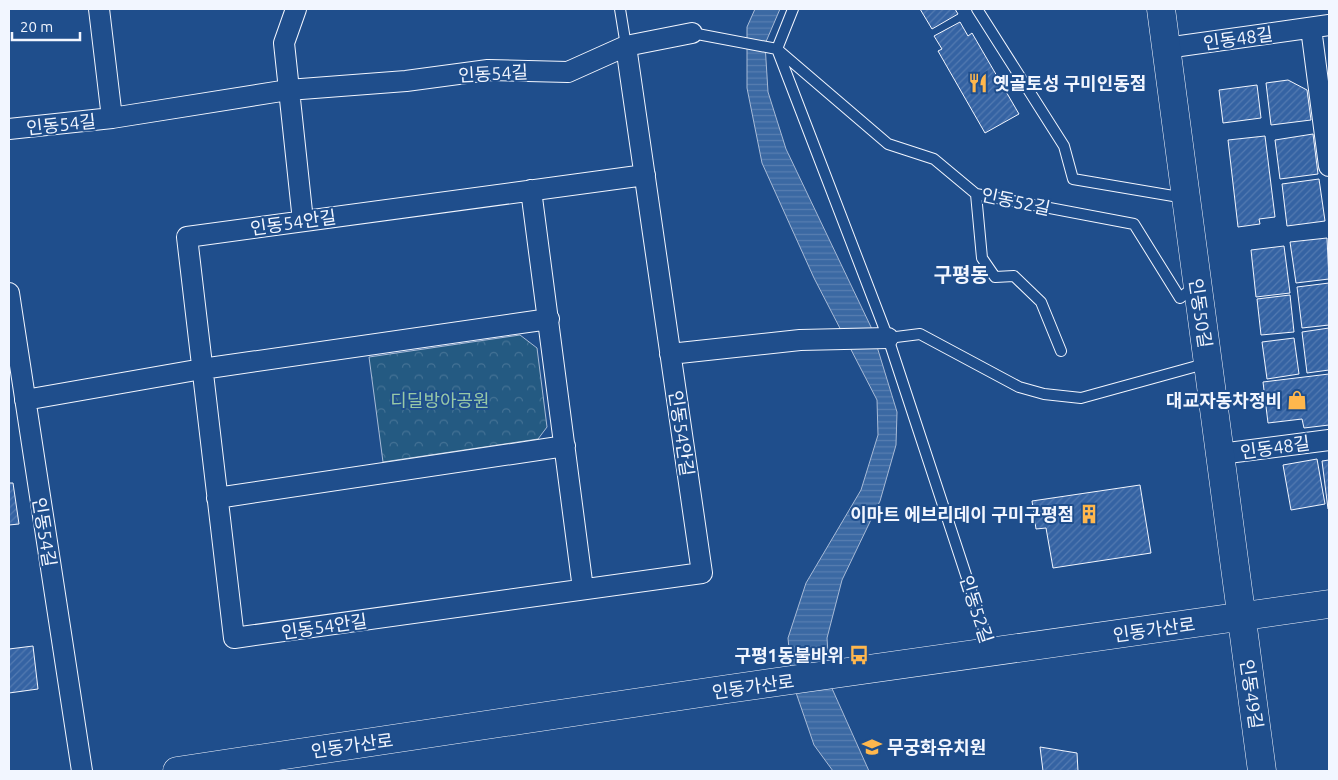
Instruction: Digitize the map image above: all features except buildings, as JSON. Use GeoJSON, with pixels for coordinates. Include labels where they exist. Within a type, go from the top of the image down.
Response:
{"type":"FeatureCollection","features":[{"type":"Feature","properties":{"kind":"main road","name":"인동50길"},"geometry":{"type":"LineString","coordinates":[[1161,9],[1242,616]]}},
{"type":"Feature","properties":{"kind":"main road","name":"인동가산로"},"geometry":{"type":"LineString","coordinates":[[177,771],[728,689],[1329,604]]}},
{"type":"Feature","properties":{"kind":"main road","name":"인동49길"},"geometry":{"type":"LineString","coordinates":[[1242,616],[1262,771]]}},
{"type":"Feature","properties":{"kind":"street","name":"인동54길"},"geometry":{"type":"LineString","coordinates":[[100,9],[112,118]]}},
{"type":"Feature","properties":{"kind":"street"},"geometry":{"type":"LineString","coordinates":[[296,9],[284,43],[303,221]]}},
{"type":"Feature","properties":{"kind":"street","name":"인동48길"},"geometry":{"type":"LineString","coordinates":[[1166,48],[1320,26],[1329,166]]}},
{"type":"Feature","properties":{"kind":"street","name":"인동54길"},"geometry":{"type":"LineString","coordinates":[[9,129],[112,118],[288,90],[406,81],[488,70],[568,72],[626,46],[692,34]]}},
{"type":"Feature","properties":{"kind":"street","name":"인동54안길"},"geometry":{"type":"LineString","coordinates":[[626,46],[645,175],[670,354],[702,573],[234,638],[186,237],[645,175]]}},
{"type":"Feature","properties":{"kind":"street"},"geometry":{"type":"LineString","coordinates":[[531,190],[583,589]]}},
{"type":"Feature","properties":{"kind":"street","name":"인동54길"},"geometry":{"type":"LineString","coordinates":[[9,293],[82,771]]}},
{"type":"Feature","properties":{"kind":"street"},"geometry":{"type":"LineString","coordinates":[[25,400],[202,369],[549,320]]}},
{"type":"Feature","properties":{"kind":"street"},"geometry":{"type":"LineString","coordinates":[[670,354],[800,340],[888,338]]}},
{"type":"Feature","properties":{"kind":"street","name":"인동48길"},"geometry":{"type":"LineString","coordinates":[[1220,454],[1329,440]]}},
{"type":"Feature","properties":{"kind":"street"},"geometry":{"type":"LineString","coordinates":[[218,498],[565,446]]}},
{"type":"Feature","properties":{"kind":"lane"},"geometry":{"type":"LineString","coordinates":[[620,9],[626,46]]}},
{"type":"Feature","properties":{"kind":"lane"},"geometry":{"type":"LineString","coordinates":[[692,34],[777,49],[793,9]]}},
{"type":"Feature","properties":{"kind":"lane"},"geometry":{"type":"LineString","coordinates":[[977,9],[1064,146],[1073,179],[1186,198]]}},
{"type":"Feature","properties":{"kind":"lane","name":"인동52길"},"geometry":{"type":"LineString","coordinates":[[777,49],[888,144],[934,160],[976,194],[1134,224],[1180,298],[1197,284]]}},
{"type":"Feature","properties":{"kind":"lane","name":"인동52길"},"geometry":{"type":"LineString","coordinates":[[777,49],[888,338],[991,652]]}},
{"type":"Feature","properties":{"kind":"lane"},"geometry":{"type":"LineString","coordinates":[[976,194],[982,258],[995,278],[1014,276],[1041,302],[1061,351]]}},
{"type":"Feature","properties":{"kind":"lane"},"geometry":{"type":"LineString","coordinates":[[888,338],[920,334],[1019,387],[1044,394],[1081,398],[1208,363]]}},
{"type":"Feature","properties":{"kind":"green space","name":"디딜방아공원"},"geometry":{"type":"Polygon","coordinates":[[[520,335],[537,348],[547,427],[538,439],[383,462],[369,357],[520,335]]]}},
{"type":"Feature","properties":{"kind":"shaded area"},"geometry":{"type":"Polygon","coordinates":[[[755,9],[780,9],[765,44],[768,92],[786,149],[871,327],[897,412],[896,445],[880,501],[842,580],[827,638],[830,684],[869,771],[833,771],[814,745],[792,681],[788,638],[806,583],[861,490],[878,435],[877,400],[814,278],[762,163],[747,88],[747,27],[755,9]]]}},
{"type":"Feature","properties":{"kind":"place","name":"옛골토성 구미인동점"},"geometry":{"type":"Point","coordinates":[978,83]}},
{"type":"Feature","properties":{"kind":"place","name":"대교자동차정비"},"geometry":{"type":"Point","coordinates":[1297,400]}},
{"type":"Feature","properties":{"kind":"place","name":"이마트 에브리데이 구미구평점"},"geometry":{"type":"Point","coordinates":[1089,514]}},
{"type":"Feature","properties":{"kind":"place","name":"구평1동불바위"},"geometry":{"type":"Point","coordinates":[859,655]}},
{"type":"Feature","properties":{"kind":"place","name":"무궁화유치원"},"geometry":{"type":"Point","coordinates":[872,747]}},
{"type":"Feature","properties":{"kind":"district","name":"구평동"},"geometry":{"type":"Point","coordinates":[961,274]}}]}
